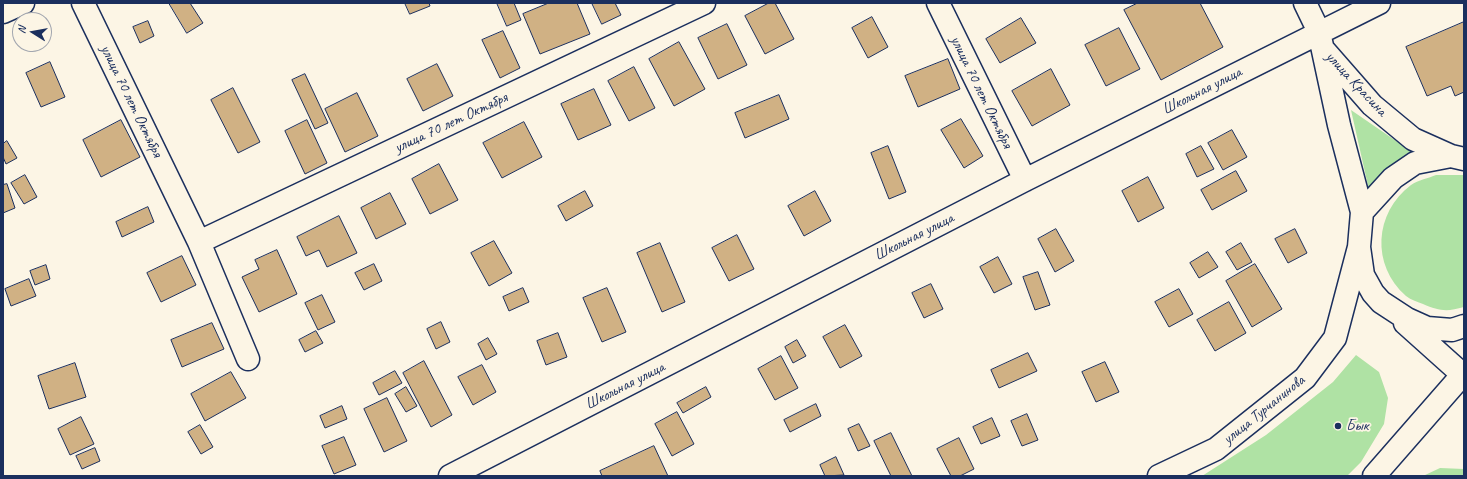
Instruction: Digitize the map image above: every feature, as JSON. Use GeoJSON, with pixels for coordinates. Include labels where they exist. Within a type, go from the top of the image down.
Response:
{"type":"FeatureCollection","features":[{"type":"Feature","properties":{"kind":"street"},"geometry":{"type":"LineString","coordinates":[[3,12],[23,3]]}},
{"type":"Feature","properties":{"kind":"street","name":"улица 70 лет Октября"},"geometry":{"type":"LineString","coordinates":[[83,3],[199,242],[248,359]]}},
{"type":"Feature","properties":{"kind":"street","name":"улица 70 лет Октября"},"geometry":{"type":"LineString","coordinates":[[199,242],[704,3]]}},
{"type":"Feature","properties":{"kind":"street","name":"улица 70 лет Октября"},"geometry":{"type":"LineString","coordinates":[[938,3],[1025,180]]}},
{"type":"Feature","properties":{"kind":"street","name":"улица Красина"},"geometry":{"type":"LineString","coordinates":[[1305,3],[1320,40],[1338,125],[1362,212]]}},
{"type":"Feature","properties":{"kind":"street","name":"Школьная улица"},"geometry":{"type":"LineString","coordinates":[[450,476],[1025,180],[1320,40],[1379,3]]}},
{"type":"Feature","properties":{"kind":"street","name":"улица Красина"},"geometry":{"type":"LineString","coordinates":[[1320,40],[1372,105],[1413,139],[1457,158]]}},
{"type":"Feature","properties":{"kind":"street"},"geometry":{"type":"LineString","coordinates":[[1374,476],[1464,375],[1381,302],[1373,293],[1363,275],[1359,247],[1362,212],[1393,178],[1415,163],[1457,158]]}},
{"type":"Feature","properties":{"kind":"street","name":"улица Турчанинова"},"geometry":{"type":"LineString","coordinates":[[1159,476],[1216,449],[1305,378],[1335,338],[1359,247]]}},
{"type":"Feature","properties":{"kind":"street"},"geometry":{"type":"LineString","coordinates":[[1381,302],[1407,319],[1427,328],[1452,330],[1464,326]]}},
{"type":"Feature","properties":{"kind":"green space"},"geometry":{"type":"Polygon","coordinates":[[[1351,110],[1418,156],[1369,190],[1351,110]]]}},
{"type":"Feature","properties":{"kind":"green space"},"geometry":{"type":"Polygon","coordinates":[[[1436,175],[1464,175],[1464,307],[1453,310],[1434,308],[1414,301],[1406,296],[1395,283],[1387,270],[1382,255],[1384,224],[1390,210],[1399,197],[1411,185],[1420,180],[1436,175]]]}},
{"type":"Feature","properties":{"kind":"green space"},"geometry":{"type":"Polygon","coordinates":[[[1356,355],[1379,372],[1388,398],[1384,424],[1361,462],[1347,476],[1202,476],[1266,435],[1333,382],[1356,355]]]}},
{"type":"Feature","properties":{"kind":"green space"},"geometry":{"type":"Polygon","coordinates":[[[1440,468],[1464,469],[1464,476],[1423,476],[1440,468]]]}},
{"type":"Feature","properties":{"kind":"building"},"geometry":{"type":"Polygon","coordinates":[[[169,3],[190,3],[203,23],[187,33],[169,3]]]}},
{"type":"Feature","properties":{"kind":"building"},"geometry":{"type":"Polygon","coordinates":[[[405,3],[429,3],[430,6],[410,14],[405,3]]]}},
{"type":"Feature","properties":{"kind":"building"},"geometry":{"type":"Polygon","coordinates":[[[497,3],[514,3],[521,20],[507,26],[497,3]]]}},
{"type":"Feature","properties":{"kind":"building"},"geometry":{"type":"Polygon","coordinates":[[[549,3],[577,3],[590,34],[540,54],[523,14],[549,3]]]}},
{"type":"Feature","properties":{"kind":"building"},"geometry":{"type":"Polygon","coordinates":[[[592,3],[615,3],[621,15],[602,24],[592,3]]]}},
{"type":"Feature","properties":{"kind":"building"},"geometry":{"type":"Polygon","coordinates":[[[769,3],[775,3],[794,39],[765,54],[745,16],[769,3]]]}},
{"type":"Feature","properties":{"kind":"building"},"geometry":{"type":"Polygon","coordinates":[[[1138,3],[1200,3],[1223,47],[1161,80],[1124,10],[1138,3]]]}},
{"type":"Feature","properties":{"kind":"building"},"geometry":{"type":"Polygon","coordinates":[[[872,17],[888,47],[868,58],[852,28],[872,17]]]}},
{"type":"Feature","properties":{"kind":"building"},"geometry":{"type":"Polygon","coordinates":[[[1021,18],[1036,43],[1000,63],[986,39],[1021,18]]]}},
{"type":"Feature","properties":{"kind":"building"},"geometry":{"type":"Polygon","coordinates":[[[148,21],[154,36],[140,43],[133,27],[148,21]]]}},
{"type":"Feature","properties":{"kind":"building"},"geometry":{"type":"Polygon","coordinates":[[[1464,22],[1464,92],[1455,96],[1451,86],[1427,96],[1406,47],[1464,22]]]}},
{"type":"Feature","properties":{"kind":"building"},"geometry":{"type":"Polygon","coordinates":[[[727,24],[747,65],[718,79],[698,38],[727,24]]]}},
{"type":"Feature","properties":{"kind":"building"},"geometry":{"type":"Polygon","coordinates":[[[1119,28],[1140,69],[1106,86],[1085,45],[1119,28]]]}},
{"type":"Feature","properties":{"kind":"building"},"geometry":{"type":"Polygon","coordinates":[[[503,31],[520,68],[500,78],[482,40],[503,31]]]}},
{"type":"Feature","properties":{"kind":"building"},"geometry":{"type":"Polygon","coordinates":[[[679,42],[705,89],[674,106],[649,59],[679,42]]]}},
{"type":"Feature","properties":{"kind":"building"},"geometry":{"type":"Polygon","coordinates":[[[948,59],[960,89],[918,107],[905,76],[948,59]]]}},
{"type":"Feature","properties":{"kind":"building"},"geometry":{"type":"Polygon","coordinates":[[[50,62],[65,97],[41,107],[26,73],[50,62]]]}},
{"type":"Feature","properties":{"kind":"building"},"geometry":{"type":"Polygon","coordinates":[[[437,64],[453,96],[423,111],[407,79],[437,64]]]}},
{"type":"Feature","properties":{"kind":"building"},"geometry":{"type":"Polygon","coordinates":[[[634,67],[655,108],[629,121],[608,81],[634,67]]]}},
{"type":"Feature","properties":{"kind":"building"},"geometry":{"type":"Polygon","coordinates":[[[1051,69],[1070,105],[1032,126],[1012,91],[1051,69]]]}},
{"type":"Feature","properties":{"kind":"building"},"geometry":{"type":"Polygon","coordinates":[[[305,74],[328,123],[315,129],[292,80],[305,74]]]}},
{"type":"Feature","properties":{"kind":"building"},"geometry":{"type":"Polygon","coordinates":[[[233,88],[260,142],[238,153],[211,100],[233,88]]]}},
{"type":"Feature","properties":{"kind":"building"},"geometry":{"type":"Polygon","coordinates":[[[594,89],[611,125],[578,140],[561,104],[594,89]]]}},
{"type":"Feature","properties":{"kind":"building"},"geometry":{"type":"Polygon","coordinates":[[[357,93],[378,136],[345,152],[325,109],[357,93]]]}},
{"type":"Feature","properties":{"kind":"building"},"geometry":{"type":"Polygon","coordinates":[[[779,95],[789,119],[745,138],[735,113],[779,95]]]}},
{"type":"Feature","properties":{"kind":"building"},"geometry":{"type":"Polygon","coordinates":[[[961,119],[983,156],[964,168],[941,130],[961,119]]]}},
{"type":"Feature","properties":{"kind":"building"},"geometry":{"type":"Polygon","coordinates":[[[121,120],[140,157],[101,177],[83,140],[121,120]]]}},
{"type":"Feature","properties":{"kind":"building"},"geometry":{"type":"Polygon","coordinates":[[[307,120],[327,163],[305,174],[285,131],[307,120]]]}},
{"type":"Feature","properties":{"kind":"building"},"geometry":{"type":"Polygon","coordinates":[[[524,122],[542,157],[502,178],[483,143],[524,122]]]}},
{"type":"Feature","properties":{"kind":"building"},"geometry":{"type":"Polygon","coordinates":[[[1232,130],[1247,157],[1223,170],[1208,143],[1232,130]]]}},
{"type":"Feature","properties":{"kind":"building"},"geometry":{"type":"Polygon","coordinates":[[[7,141],[17,158],[6,164],[3,157],[3,144],[7,141]]]}},
{"type":"Feature","properties":{"kind":"building"},"geometry":{"type":"Polygon","coordinates":[[[888,146],[906,192],[889,199],[871,153],[888,146]]]}},
{"type":"Feature","properties":{"kind":"building"},"geometry":{"type":"Polygon","coordinates":[[[1201,146],[1214,169],[1197,177],[1186,154],[1201,146]]]}},
{"type":"Feature","properties":{"kind":"building"},"geometry":{"type":"Polygon","coordinates":[[[439,164],[458,200],[430,214],[412,179],[439,164]]]}},
{"type":"Feature","properties":{"kind":"building"},"geometry":{"type":"Polygon","coordinates":[[[1236,171],[1247,191],[1212,210],[1201,190],[1236,171]]]}},
{"type":"Feature","properties":{"kind":"building"},"geometry":{"type":"Polygon","coordinates":[[[25,175],[37,197],[24,204],[11,183],[25,175]]]}},
{"type":"Feature","properties":{"kind":"building"},"geometry":{"type":"Polygon","coordinates":[[[1148,177],[1164,208],[1138,222],[1122,191],[1148,177]]]}},
{"type":"Feature","properties":{"kind":"building"},"geometry":{"type":"Polygon","coordinates":[[[7,184],[15,208],[3,213],[3,185],[7,184]]]}},
{"type":"Feature","properties":{"kind":"building"},"geometry":{"type":"Polygon","coordinates":[[[585,191],[593,206],[566,221],[558,206],[585,191]]]}},
{"type":"Feature","properties":{"kind":"building"},"geometry":{"type":"Polygon","coordinates":[[[815,191],[831,221],[804,236],[788,206],[815,191]]]}},
{"type":"Feature","properties":{"kind":"building"},"geometry":{"type":"Polygon","coordinates":[[[390,193],[406,224],[376,239],[361,208],[390,193]]]}},
{"type":"Feature","properties":{"kind":"building"},"geometry":{"type":"Polygon","coordinates":[[[148,207],[154,222],[122,237],[116,222],[148,207]]]}},
{"type":"Feature","properties":{"kind":"building"},"geometry":{"type":"Polygon","coordinates":[[[339,216],[357,253],[327,267],[319,250],[306,256],[297,237],[339,216]]]}},
{"type":"Feature","properties":{"kind":"building"},"geometry":{"type":"Polygon","coordinates":[[[1056,229],[1074,261],[1055,272],[1038,239],[1056,229]]]}},
{"type":"Feature","properties":{"kind":"building"},"geometry":{"type":"Polygon","coordinates":[[[1295,229],[1307,253],[1288,263],[1275,239],[1295,229]]]}},
{"type":"Feature","properties":{"kind":"building"},"geometry":{"type":"Polygon","coordinates":[[[737,235],[754,269],[729,281],[712,248],[737,235]]]}},
{"type":"Feature","properties":{"kind":"building"},"geometry":{"type":"Polygon","coordinates":[[[494,241],[512,273],[489,286],[471,253],[494,241]]]}},
{"type":"Feature","properties":{"kind":"building"},"geometry":{"type":"Polygon","coordinates":[[[660,243],[685,302],[662,312],[637,253],[660,243]]]}},
{"type":"Feature","properties":{"kind":"building"},"geometry":{"type":"Polygon","coordinates":[[[1241,243],[1252,262],[1237,270],[1226,252],[1241,243]]]}},
{"type":"Feature","properties":{"kind":"building"},"geometry":{"type":"Polygon","coordinates":[[[277,250],[297,294],[259,312],[242,277],[259,269],[255,260],[277,250]]]}},
{"type":"Feature","properties":{"kind":"building"},"geometry":{"type":"Polygon","coordinates":[[[1208,252],[1218,267],[1199,278],[1190,263],[1208,252]]]}},
{"type":"Feature","properties":{"kind":"building"},"geometry":{"type":"Polygon","coordinates":[[[182,256],[196,285],[161,302],[147,273],[182,256]]]}},
{"type":"Feature","properties":{"kind":"building"},"geometry":{"type":"Polygon","coordinates":[[[998,257],[1012,284],[994,293],[980,267],[998,257]]]}},
{"type":"Feature","properties":{"kind":"building"},"geometry":{"type":"Polygon","coordinates":[[[374,264],[382,281],[364,290],[355,273],[374,264]]]}},
{"type":"Feature","properties":{"kind":"building"},"geometry":{"type":"Polygon","coordinates":[[[1255,264],[1282,309],[1252,327],[1226,281],[1255,264]]]}},
{"type":"Feature","properties":{"kind":"building"},"geometry":{"type":"Polygon","coordinates":[[[46,265],[50,279],[35,285],[30,271],[46,265]]]}},
{"type":"Feature","properties":{"kind":"building"},"geometry":{"type":"Polygon","coordinates":[[[1038,272],[1050,305],[1035,310],[1023,277],[1038,272]]]}},
{"type":"Feature","properties":{"kind":"building"},"geometry":{"type":"Polygon","coordinates":[[[29,279],[36,296],[11,306],[5,289],[29,279]]]}},
{"type":"Feature","properties":{"kind":"building"},"geometry":{"type":"Polygon","coordinates":[[[931,284],[943,309],[924,318],[912,293],[931,284]]]}},
{"type":"Feature","properties":{"kind":"building"},"geometry":{"type":"Polygon","coordinates":[[[523,288],[529,302],[509,311],[503,297],[523,288]]]}},
{"type":"Feature","properties":{"kind":"building"},"geometry":{"type":"Polygon","coordinates":[[[607,288],[626,332],[602,342],[583,298],[607,288]]]}},
{"type":"Feature","properties":{"kind":"building"},"geometry":{"type":"Polygon","coordinates":[[[1179,289],[1193,314],[1169,327],[1155,302],[1179,289]]]}},
{"type":"Feature","properties":{"kind":"building"},"geometry":{"type":"Polygon","coordinates":[[[322,295],[335,322],[318,330],[305,303],[322,295]]]}},
{"type":"Feature","properties":{"kind":"building"},"geometry":{"type":"Polygon","coordinates":[[[1229,302],[1246,333],[1215,351],[1197,320],[1229,302]]]}},
{"type":"Feature","properties":{"kind":"building"},"geometry":{"type":"Polygon","coordinates":[[[441,322],[450,342],[436,349],[427,329],[441,322]]]}},
{"type":"Feature","properties":{"kind":"building"},"geometry":{"type":"Polygon","coordinates":[[[212,323],[224,349],[182,367],[171,340],[212,323]]]}},
{"type":"Feature","properties":{"kind":"building"},"geometry":{"type":"Polygon","coordinates":[[[845,325],[862,356],[840,368],[823,337],[845,325]]]}},
{"type":"Feature","properties":{"kind":"building"},"geometry":{"type":"Polygon","coordinates":[[[316,331],[323,343],[305,352],[299,340],[316,331]]]}},
{"type":"Feature","properties":{"kind":"building"},"geometry":{"type":"Polygon","coordinates":[[[558,333],[567,357],[546,365],[537,341],[558,333]]]}},
{"type":"Feature","properties":{"kind":"building"},"geometry":{"type":"Polygon","coordinates":[[[488,338],[497,354],[486,360],[478,344],[488,338]]]}},
{"type":"Feature","properties":{"kind":"building"},"geometry":{"type":"Polygon","coordinates":[[[797,340],[806,356],[793,363],[785,347],[797,340]]]}},
{"type":"Feature","properties":{"kind":"building"},"geometry":{"type":"Polygon","coordinates":[[[1028,353],[1037,371],[999,388],[991,370],[1028,353]]]}},
{"type":"Feature","properties":{"kind":"building"},"geometry":{"type":"Polygon","coordinates":[[[781,356],[798,388],[775,400],[758,369],[781,356]]]}},
{"type":"Feature","properties":{"kind":"building"},"geometry":{"type":"Polygon","coordinates":[[[424,361],[452,415],[431,427],[403,373],[424,361]]]}},
{"type":"Feature","properties":{"kind":"building"},"geometry":{"type":"Polygon","coordinates":[[[1105,362],[1119,392],[1096,402],[1082,372],[1105,362]]]}},
{"type":"Feature","properties":{"kind":"building"},"geometry":{"type":"Polygon","coordinates":[[[75,363],[86,397],[49,409],[38,376],[75,363]]]}},
{"type":"Feature","properties":{"kind":"building"},"geometry":{"type":"Polygon","coordinates":[[[482,365],[496,392],[473,405],[458,377],[482,365]]]}},
{"type":"Feature","properties":{"kind":"building"},"geometry":{"type":"Polygon","coordinates":[[[395,371],[402,383],[379,395],[373,383],[395,371]]]}},
{"type":"Feature","properties":{"kind":"building"},"geometry":{"type":"Polygon","coordinates":[[[231,372],[246,398],[205,421],[191,394],[231,372]]]}},
{"type":"Feature","properties":{"kind":"building"},"geometry":{"type":"Polygon","coordinates":[[[406,387],[417,406],[406,412],[395,394],[406,387]]]}},
{"type":"Feature","properties":{"kind":"building"},"geometry":{"type":"Polygon","coordinates":[[[706,387],[711,397],[683,413],[677,403],[706,387]]]}},
{"type":"Feature","properties":{"kind":"building"},"geometry":{"type":"Polygon","coordinates":[[[387,398],[407,441],[384,452],[364,409],[387,398]]]}},
{"type":"Feature","properties":{"kind":"building"},"geometry":{"type":"Polygon","coordinates":[[[816,404],[821,416],[790,432],[784,420],[816,404]]]}},
{"type":"Feature","properties":{"kind":"building"},"geometry":{"type":"Polygon","coordinates":[[[342,406],[347,419],[325,428],[320,416],[342,406]]]}},
{"type":"Feature","properties":{"kind":"building"},"geometry":{"type":"Polygon","coordinates":[[[677,412],[694,444],[672,456],[655,424],[677,412]]]}},
{"type":"Feature","properties":{"kind":"building"},"geometry":{"type":"Polygon","coordinates":[[[1027,414],[1038,440],[1022,446],[1011,421],[1027,414]]]}},
{"type":"Feature","properties":{"kind":"building"},"geometry":{"type":"Polygon","coordinates":[[[81,417],[94,444],[70,455],[58,429],[81,417]]]}},
{"type":"Feature","properties":{"kind":"building"},"geometry":{"type":"Polygon","coordinates":[[[992,418],[1000,436],[981,444],[973,427],[992,418]]]}},
{"type":"Feature","properties":{"kind":"building"},"geometry":{"type":"Polygon","coordinates":[[[859,424],[870,446],[858,451],[848,429],[859,424]]]}},
{"type":"Feature","properties":{"kind":"building"},"geometry":{"type":"Polygon","coordinates":[[[200,425],[213,447],[201,454],[188,432],[200,425]]]}},
{"type":"Feature","properties":{"kind":"building"},"geometry":{"type":"Polygon","coordinates":[[[891,433],[912,476],[891,476],[874,441],[891,433]]]}},
{"type":"Feature","properties":{"kind":"building"},"geometry":{"type":"Polygon","coordinates":[[[344,437],[356,465],[334,474],[322,446],[344,437]]]}},
{"type":"Feature","properties":{"kind":"building"},"geometry":{"type":"Polygon","coordinates":[[[959,438],[974,469],[960,476],[951,476],[937,449],[959,438]]]}},
{"type":"Feature","properties":{"kind":"building"},"geometry":{"type":"Polygon","coordinates":[[[654,446],[668,476],[602,476],[600,471],[654,446]]]}},
{"type":"Feature","properties":{"kind":"building"},"geometry":{"type":"Polygon","coordinates":[[[95,448],[100,461],[82,469],[76,456],[95,448]]]}},
{"type":"Feature","properties":{"kind":"building"},"geometry":{"type":"Polygon","coordinates":[[[836,457],[844,475],[825,476],[820,465],[836,457]]]}},
{"type":"Feature","properties":{"kind":"place","name":"Бык"},"geometry":{"type":"Point","coordinates":[1338,426]}}]}
